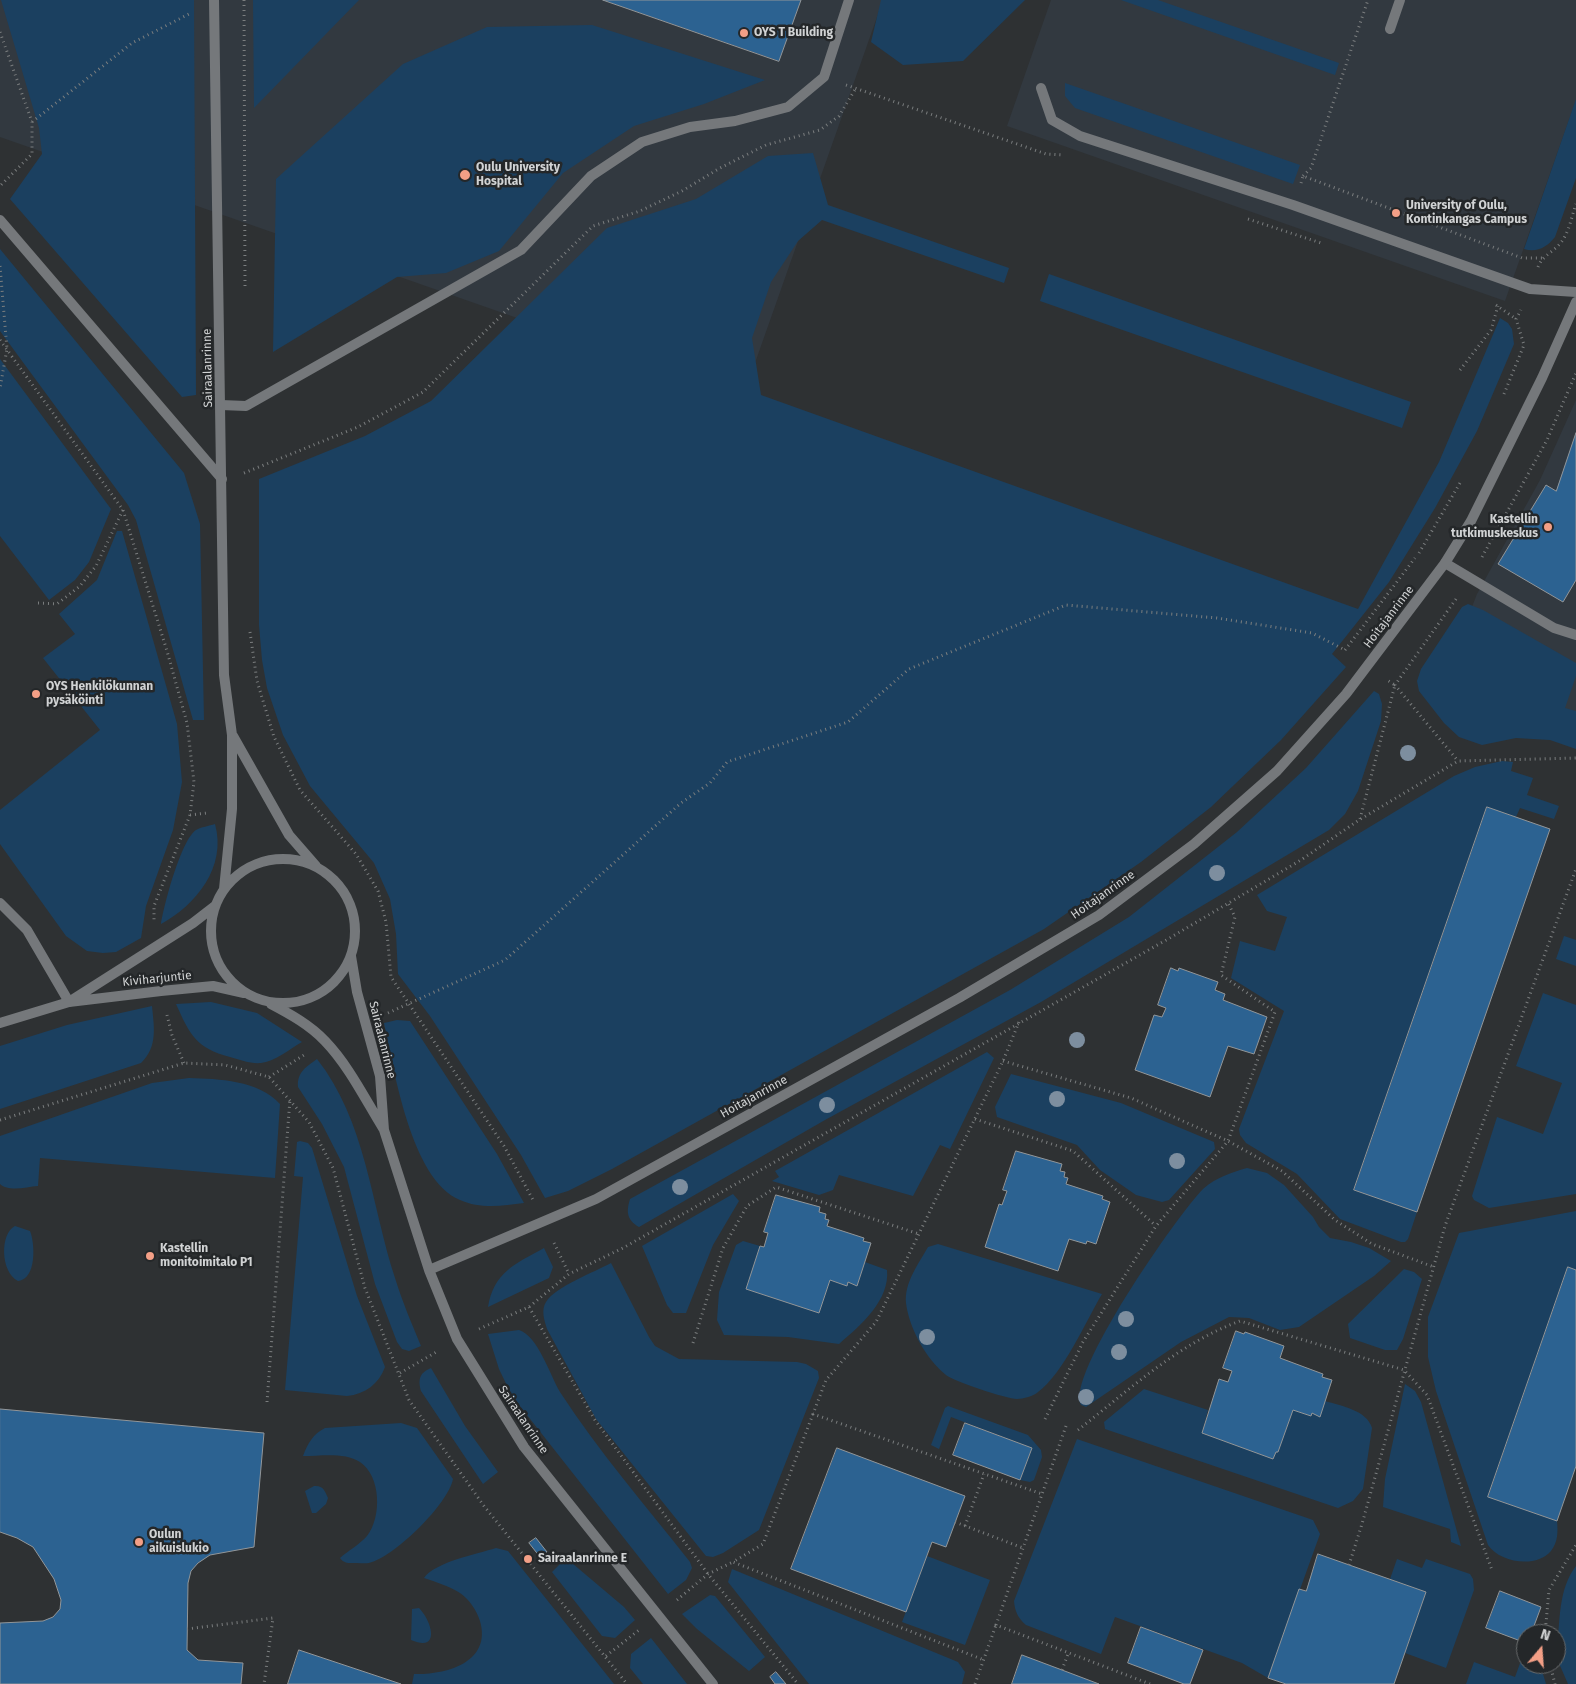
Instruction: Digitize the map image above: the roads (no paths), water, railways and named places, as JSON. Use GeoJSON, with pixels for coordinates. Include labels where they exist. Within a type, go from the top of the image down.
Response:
{"type":"FeatureCollection","features":[{"type":"Feature","properties":{"kind":"street"},"geometry":{"type":"LineString","coordinates":[[221,405],[246,406],[521,250],[591,176],[642,142],[690,127],[735,121],[788,107],[824,77],[849,0]]}},
{"type":"Feature","properties":{"kind":"street"},"geometry":{"type":"LineString","coordinates":[[1390,29],[1400,0]]}},
{"type":"Feature","properties":{"kind":"street","name":"Sairaalanrinne"},"geometry":{"type":"LineString","coordinates":[[214,5],[224,675],[232,735],[232,809],[224,889]]}},
{"type":"Feature","properties":{"kind":"street"},"geometry":{"type":"LineString","coordinates":[[1041,88],[1052,120],[1080,136],[1293,205],[1530,289],[1576,292]]}},
{"type":"Feature","properties":{"kind":"street"},"geometry":{"type":"LineString","coordinates":[[0,220],[222,479]]}},
{"type":"Feature","properties":{"kind":"street","name":"Hoitajanrinne"},"geometry":{"type":"LineString","coordinates":[[429,1270],[596,1199],[951,1003],[1099,915],[1194,844],[1277,771],[1368,667],[1445,563],[1471,521],[1542,378],[1576,302]]}},
{"type":"Feature","properties":{"kind":"street"},"geometry":{"type":"LineString","coordinates":[[1445,563],[1554,628],[1576,636]]}},
{"type":"Feature","properties":{"kind":"street","name":"Sairaalanrinne"},"geometry":{"type":"LineString","coordinates":[[232,735],[289,834],[317,867]]}},
{"type":"Feature","properties":{"kind":"street"},"geometry":{"type":"LineString","coordinates":[[277,859],[297,861],[317,867],[333,880],[346,896],[354,915],[355,936],[351,956],[341,974],[327,989],[315,995],[289,1004],[268,1002],[247,994],[231,982],[219,965],[212,946],[210,926],[215,906],[224,889],[238,874],[263,862],[277,859]]}},
{"type":"Feature","properties":{"kind":"street"},"geometry":{"type":"LineString","coordinates":[[0,903],[27,930],[69,1002]]}},
{"type":"Feature","properties":{"kind":"street","name":"Kiviharjuntie"},"geometry":{"type":"LineString","coordinates":[[69,1002],[215,906]]}},
{"type":"Feature","properties":{"kind":"street","name":"Sairaalanrinne"},"geometry":{"type":"LineString","coordinates":[[351,956],[357,992],[380,1076],[384,1130],[429,1270],[457,1339],[524,1447],[713,1684]]}},
{"type":"Feature","properties":{"kind":"street","name":"Kiviharjuntie"},"geometry":{"type":"LineString","coordinates":[[0,1023],[69,1002],[161,991],[213,986],[247,994]]}},
{"type":"Feature","properties":{"kind":"street","name":"Sairaalanrinne"},"geometry":{"type":"LineString","coordinates":[[268,1002],[298,1018],[325,1041],[350,1075],[384,1130]]}},
{"type":"Feature","properties":{"kind":"place","name":"OYS T Building"},"geometry":{"type":"Point","coordinates":[744,33]}},
{"type":"Feature","properties":{"kind":"place","name":"Oulu University Hospital"},"geometry":{"type":"Point","coordinates":[465,175]}},
{"type":"Feature","properties":{"kind":"place","name":"University of Oulu, Kontinkangas Campus"},"geometry":{"type":"Point","coordinates":[1396,213]}},
{"type":"Feature","properties":{"kind":"place","name":"Kastellin tutkimuskeskus"},"geometry":{"type":"Point","coordinates":[1548,527]}},
{"type":"Feature","properties":{"kind":"place","name":"OYS Henkilökunnan pysäköinti"},"geometry":{"type":"Point","coordinates":[36,694]}},
{"type":"Feature","properties":{"kind":"place","name":"Kastellin monitoimitalo P1"},"geometry":{"type":"Point","coordinates":[150,1256]}},
{"type":"Feature","properties":{"kind":"place","name":"Oulun aikuislukio"},"geometry":{"type":"Point","coordinates":[139,1542]}},
{"type":"Feature","properties":{"kind":"place","name":"Sairaalanrinne E"},"geometry":{"type":"Point","coordinates":[528,1559]}}]}
